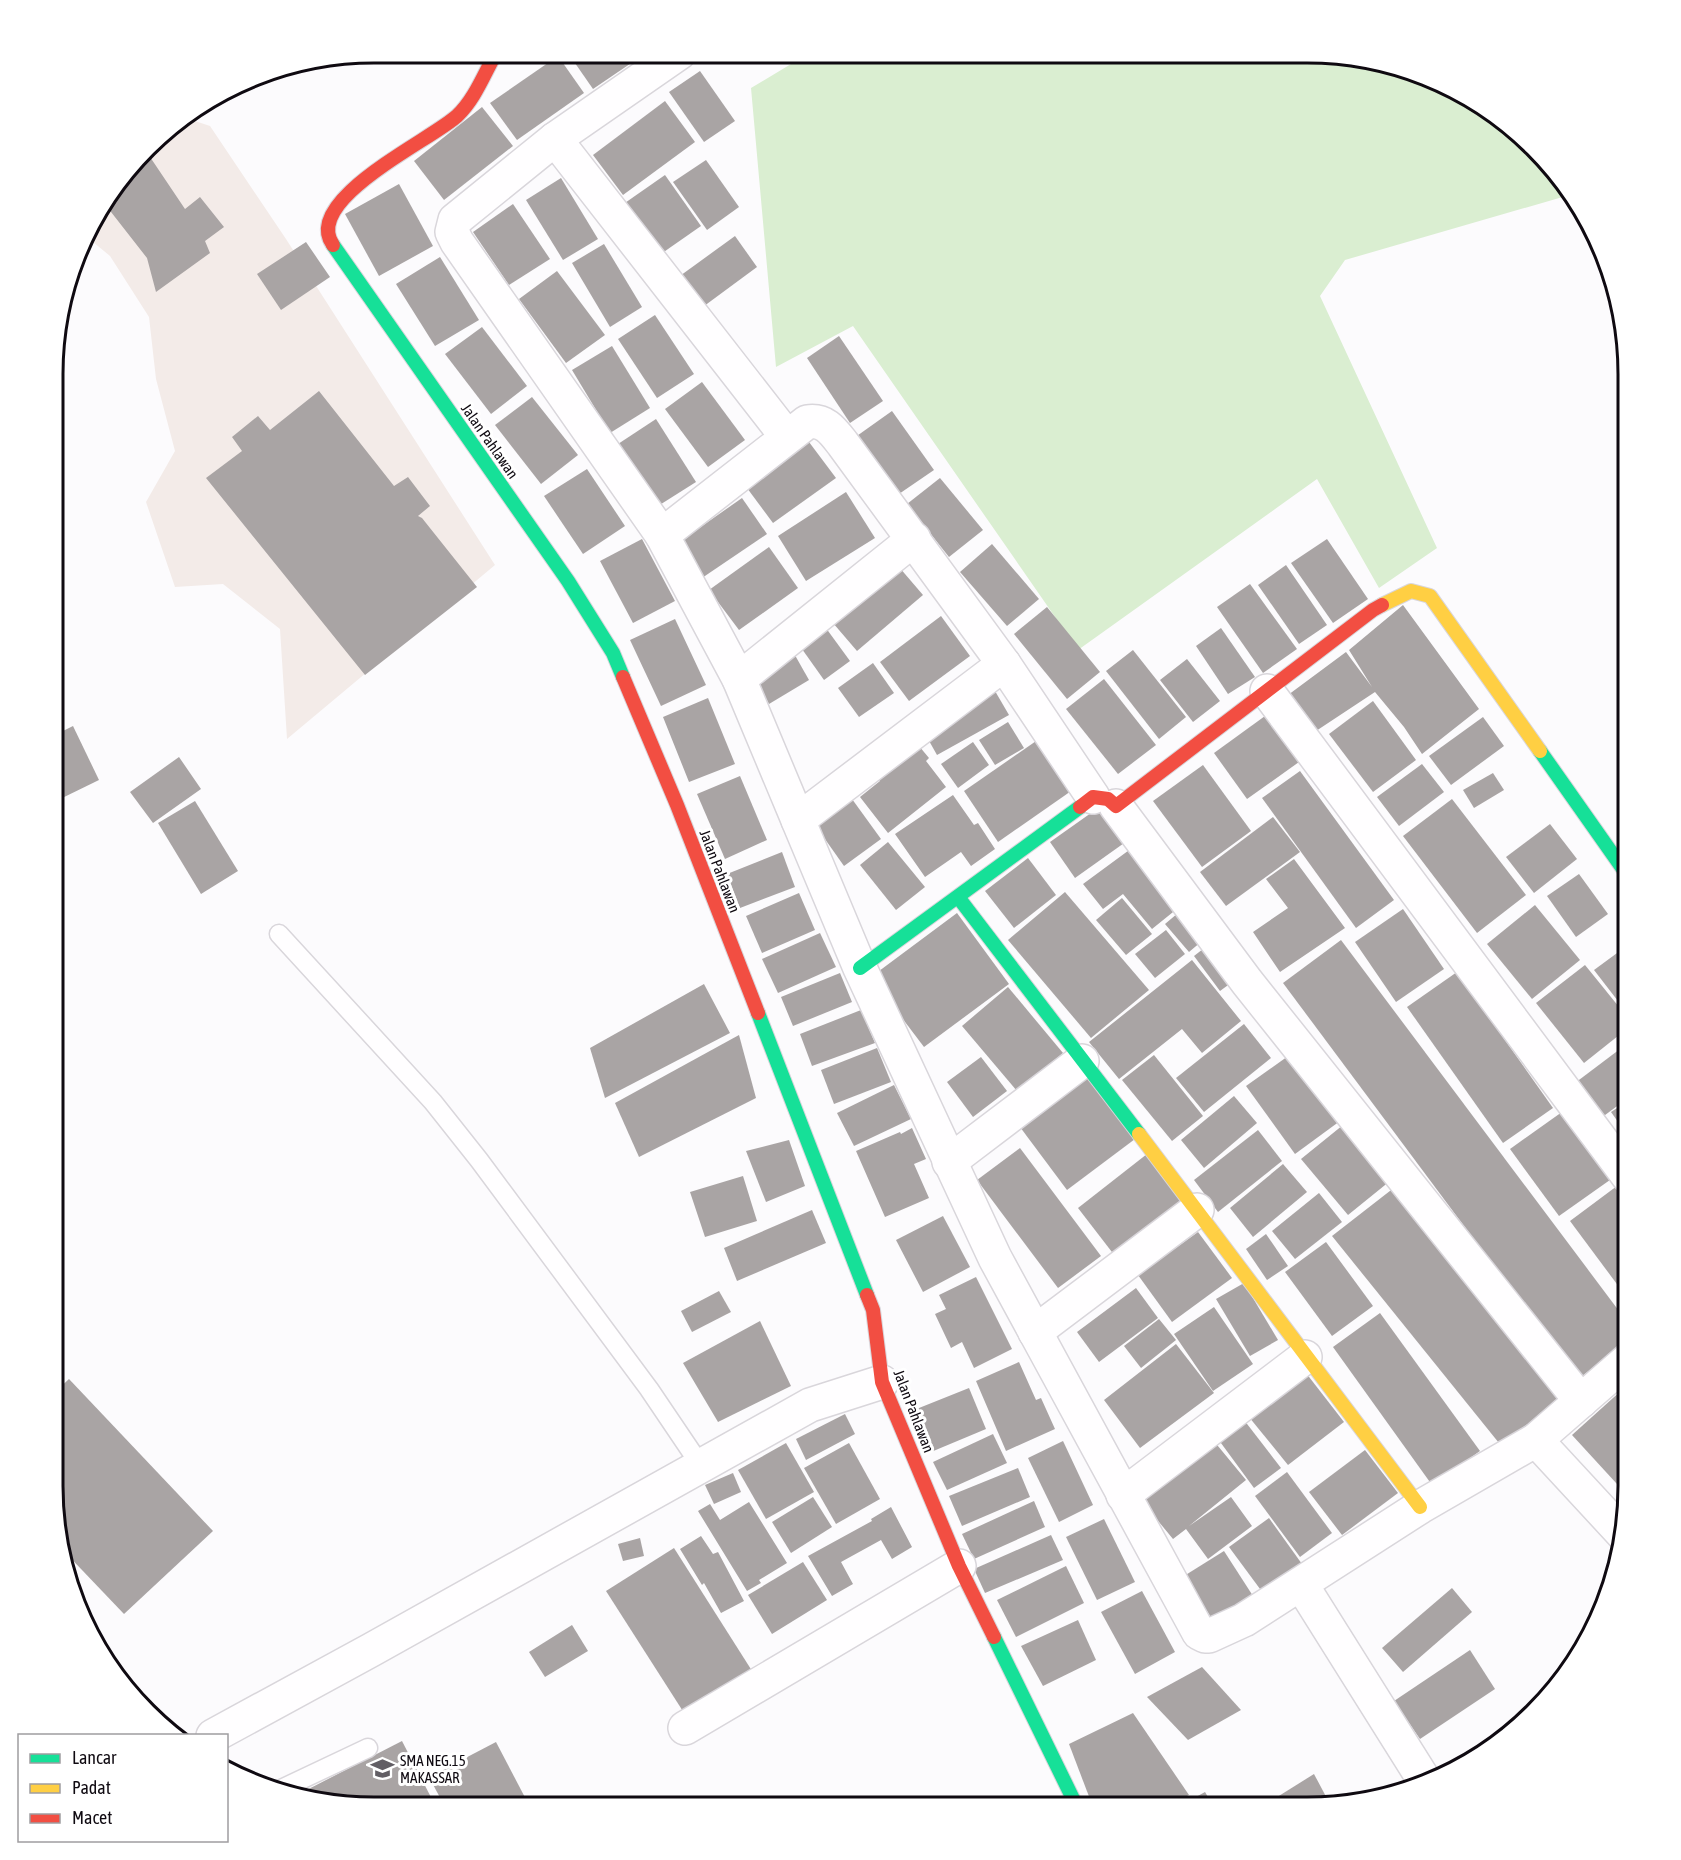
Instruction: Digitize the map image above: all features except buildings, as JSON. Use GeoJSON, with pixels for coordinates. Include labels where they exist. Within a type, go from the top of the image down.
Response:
{"type":"FeatureCollection","features":[{"type":"Feature","properties":{"kind":"street","name":"Jalan Pahlawan"},"geometry":{"type":"LineString","coordinates":[[490,63],[474,96],[456,117],[346,195],[329,217],[330,241],[568,581],[613,652],[681,816],[873,1310],[882,1382],[958,1566],[1072,1797]]}},
{"type":"Feature","properties":{"kind":"street"},"geometry":{"type":"LineString","coordinates":[[665,63],[555,139],[455,220],[452,232],[662,535],[739,679],[860,968],[995,1258],[1123,1495],[1202,1635],[1209,1636],[1244,1620],[1420,1508],[1536,1440],[1618,1369]]}},
{"type":"Feature","properties":{"kind":"street"},"geometry":{"type":"LineString","coordinates":[[555,139],[787,437]]}},
{"type":"Feature","properties":{"kind":"street"},"geometry":{"type":"LineString","coordinates":[[662,535],[807,422],[819,422],[832,429],[1104,801],[1581,1401]]}},
{"type":"Feature","properties":{"kind":"street"},"geometry":{"type":"LineString","coordinates":[[739,679],[914,539]]}},
{"type":"Feature","properties":{"kind":"street"},"geometry":{"type":"LineString","coordinates":[[860,968],[958,897],[1268,691],[1373,610],[1411,591],[1430,596],[1618,862]]}},
{"type":"Feature","properties":{"kind":"street"},"geometry":{"type":"LineString","coordinates":[[798,820],[1004,664]]}},
{"type":"Feature","properties":{"kind":"street"},"geometry":{"type":"LineString","coordinates":[[1268,691],[1618,1163]]}},
{"type":"Feature","properties":{"kind":"street"},"geometry":{"type":"LineString","coordinates":[[958,897],[1197,1210],[1420,1508]]}},
{"type":"Feature","properties":{"kind":"street"},"geometry":{"type":"LineString","coordinates":[[949,1162],[1082,1061]]}},
{"type":"Feature","properties":{"kind":"street"},"geometry":{"type":"LineString","coordinates":[[1035,1332],[1197,1210]]}},
{"type":"Feature","properties":{"kind":"street"},"geometry":{"type":"LineString","coordinates":[[1123,1495],[1305,1357]]}},
{"type":"Feature","properties":{"kind":"street"},"geometry":{"type":"LineString","coordinates":[[217,1734],[810,1405],[882,1382]]}},
{"type":"Feature","properties":{"kind":"street"},"geometry":{"type":"LineString","coordinates":[[1536,1440],[1615,1526]]}},
{"type":"Feature","properties":{"kind":"street"},"geometry":{"type":"LineString","coordinates":[[686,1728],[958,1566]]}},
{"type":"Feature","properties":{"kind":"street"},"geometry":{"type":"LineString","coordinates":[[1301,1584],[1421,1775]]}},
{"type":"Feature","properties":{"kind":"lane"},"geometry":{"type":"LineString","coordinates":[[279,934],[433,1102],[650,1389],[701,1466]]}},
{"type":"Feature","properties":{"kind":"lane"},"geometry":{"type":"LineString","coordinates":[[290,1785],[368,1748]]}},
{"type":"Feature","properties":{"kind":"shaded area"},"geometry":{"type":"Polygon","coordinates":[[[194,121],[210,126],[286,239],[495,565],[287,739],[280,629],[223,584],[175,587],[146,502],[175,451],[156,379],[149,317],[110,256],[93,242],[115,201],[127,185],[154,154],[194,121]]]}},
{"type":"Feature","properties":{"kind":"green space"},"geometry":{"type":"Polygon","coordinates":[[[793,63],[1307,63],[1368,69],[1407,80],[1445,95],[1480,115],[1527,154],[1563,197],[1345,260],[1320,296],[1437,548],[1379,588],[1317,479],[1078,650],[853,326],[776,367],[751,88],[793,63]]]}},
{"type":"Feature","properties":{"kind":"traffic: fast"},"geometry":{"type":"LineString","coordinates":[[333,245],[568,581],[613,653],[623,677]]}},
{"type":"Feature","properties":{"kind":"traffic: fast"},"geometry":{"type":"LineString","coordinates":[[1540,751],[1618,862]]}},
{"type":"Feature","properties":{"kind":"traffic: fast"},"geometry":{"type":"LineString","coordinates":[[860,968],[1080,807]]}},
{"type":"Feature","properties":{"kind":"traffic: fast"},"geometry":{"type":"LineString","coordinates":[[958,897],[1139,1134]]}},
{"type":"Feature","properties":{"kind":"traffic: fast"},"geometry":{"type":"LineString","coordinates":[[758,1013],[867,1295]]}},
{"type":"Feature","properties":{"kind":"traffic: fast"},"geometry":{"type":"LineString","coordinates":[[994,1637],[1072,1797]]}},
{"type":"Feature","properties":{"kind":"traffic: slow"},"geometry":{"type":"LineString","coordinates":[[1382,605],[1411,591],[1430,596],[1540,751]]}},
{"type":"Feature","properties":{"kind":"traffic: slow"},"geometry":{"type":"LineString","coordinates":[[1139,1134],[1420,1507]]}},
{"type":"Feature","properties":{"kind":"traffic: jam"},"geometry":{"type":"LineString","coordinates":[[333,245],[328,228],[335,209],[351,191],[373,173],[457,116],[474,94],[491,63]]}},
{"type":"Feature","properties":{"kind":"traffic: jam"},"geometry":{"type":"LineString","coordinates":[[1080,807],[1093,797],[1108,799],[1116,806],[1382,605]]}},
{"type":"Feature","properties":{"kind":"traffic: jam"},"geometry":{"type":"LineString","coordinates":[[623,677],[677,805],[758,1013]]}},
{"type":"Feature","properties":{"kind":"traffic: jam"},"geometry":{"type":"LineString","coordinates":[[867,1295],[873,1310],[882,1382],[959,1566],[994,1637]]}},
{"type":"Feature","properties":{"kind":"place","name":"SMA NEG.15 MAKASSAR"},"geometry":{"type":"Point","coordinates":[382,1769]}}]}
